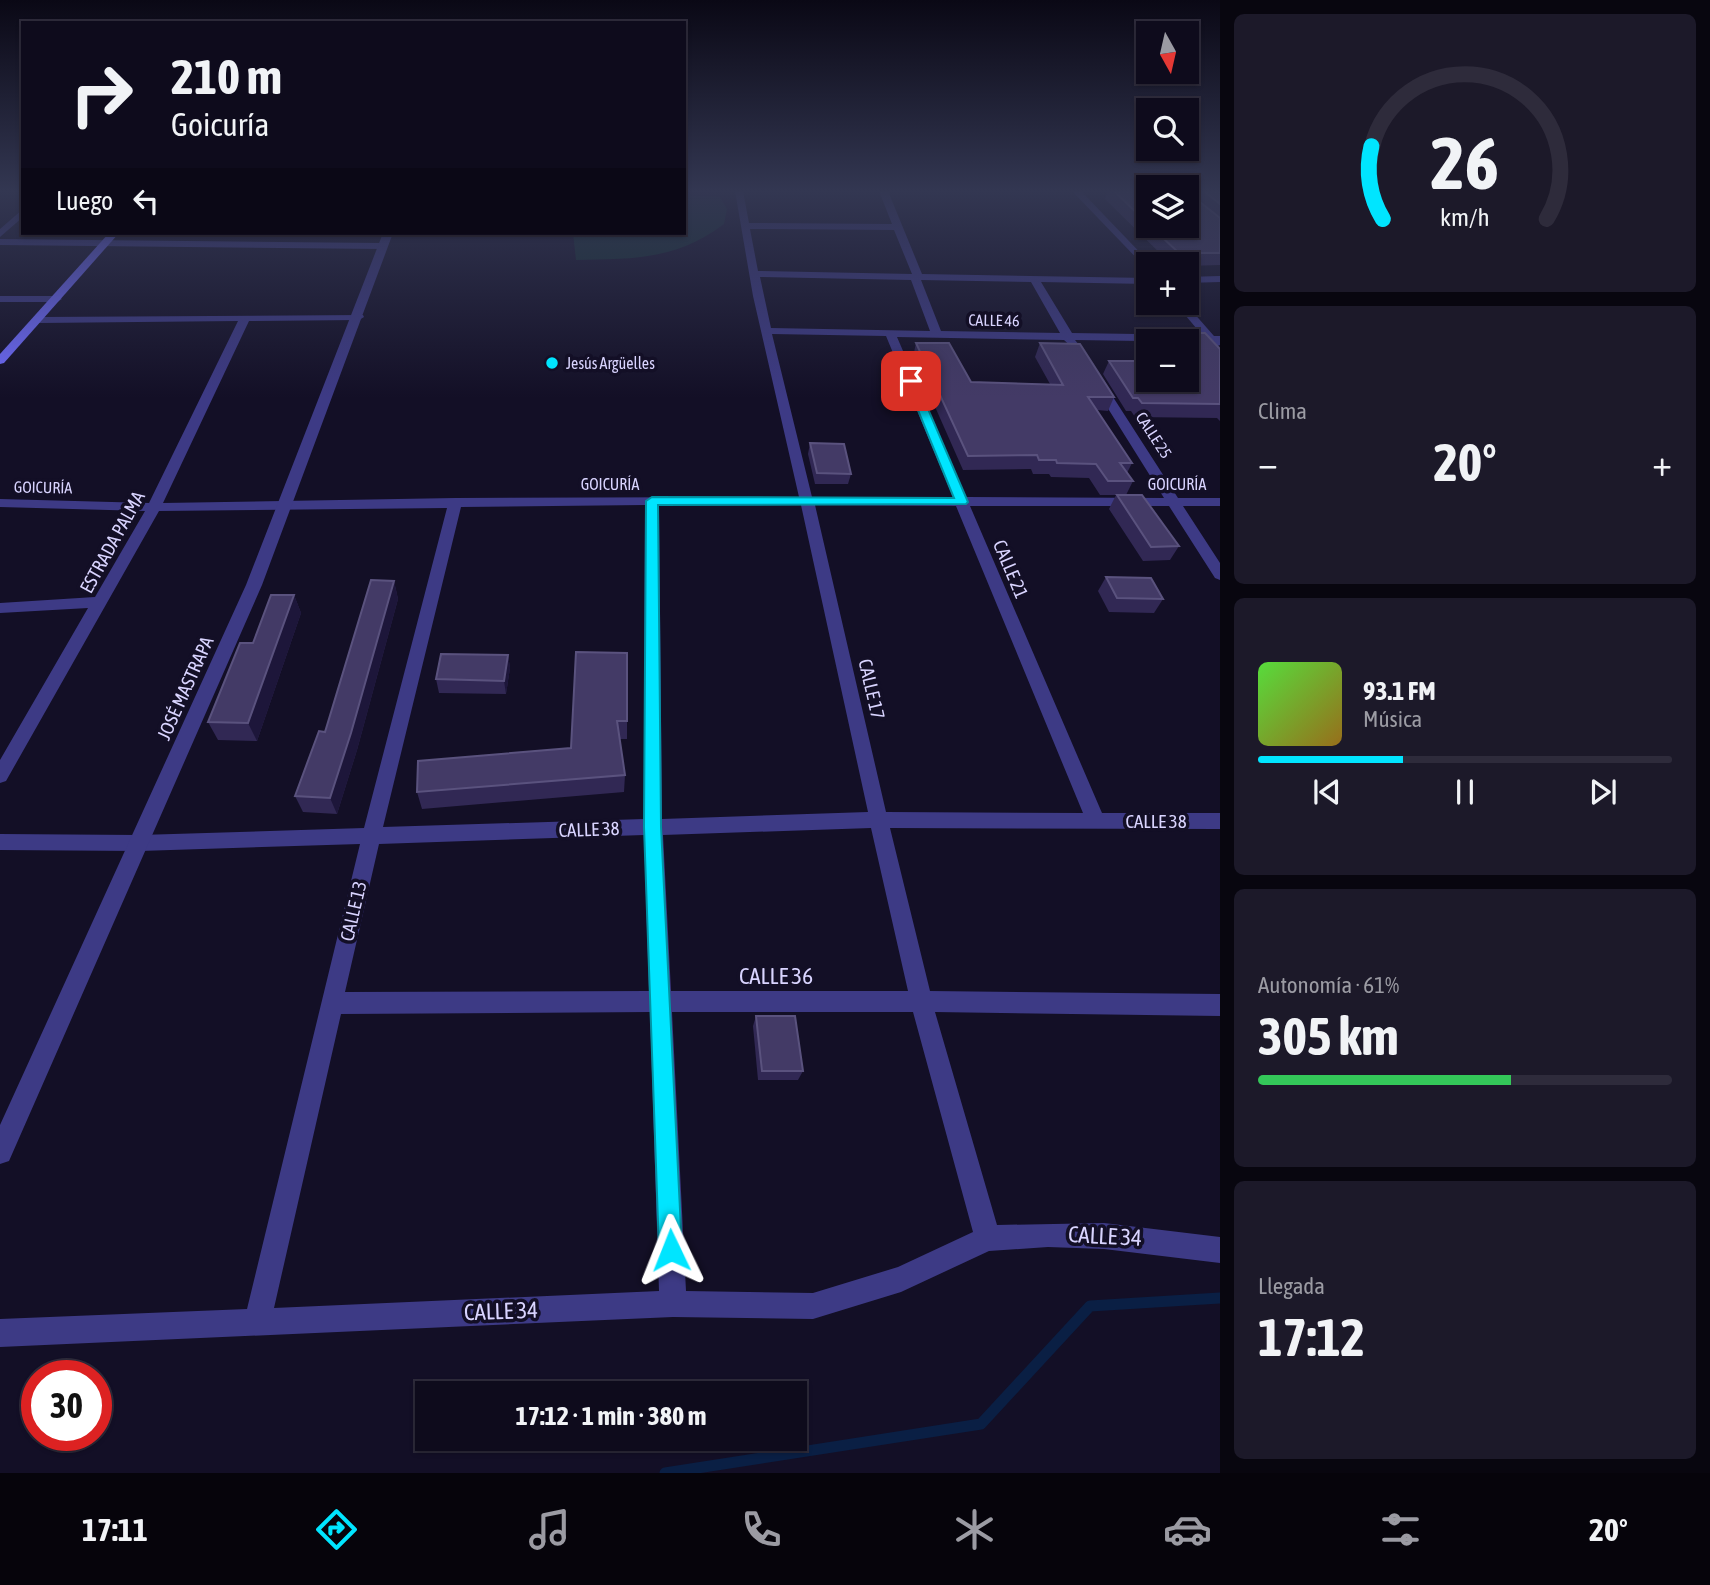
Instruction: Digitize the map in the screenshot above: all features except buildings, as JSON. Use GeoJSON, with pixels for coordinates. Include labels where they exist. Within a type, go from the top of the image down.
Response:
{"type":"FeatureCollection","features":[{"type":"Feature","properties":{"kind":"main road"},"geometry":{"type":"LineString","coordinates":[[0,362],[91,260]]}},
{"type":"Feature","properties":{"kind":"street","name":"JOSÉ MASTRAPA"},"geometry":{"type":"LineString","coordinates":[[0,1152],[140,843],[286,505],[359,317],[378,260]]}},
{"type":"Feature","properties":{"kind":"street","name":"CALLE 17"},"geometry":{"type":"LineString","coordinates":[[752,260],[923,1001],[988,1238]]}},
{"type":"Feature","properties":{"kind":"street"},"geometry":{"type":"LineString","coordinates":[[910,260],[937,334]]}},
{"type":"Feature","properties":{"kind":"street"},"geometry":{"type":"LineString","coordinates":[[755,274],[1136,281]]}},
{"type":"Feature","properties":{"kind":"street"},"geometry":{"type":"LineString","coordinates":[[1199,280],[1220,279]]}},
{"type":"Feature","properties":{"kind":"street","name":"CALLE 25"},"geometry":{"type":"LineString","coordinates":[[1035,280],[1220,575]]}},
{"type":"Feature","properties":{"kind":"street"},"geometry":{"type":"LineString","coordinates":[[0,299],[57,299]]}},
{"type":"Feature","properties":{"kind":"street"},"geometry":{"type":"LineString","coordinates":[[1192,315],[1216,339],[1220,349]]}},
{"type":"Feature","properties":{"kind":"street"},"geometry":{"type":"LineString","coordinates":[[39,320],[359,317]]}},
{"type":"Feature","properties":{"kind":"street","name":"ESTRADA PALMA"},"geometry":{"type":"LineString","coordinates":[[0,776],[154,507],[245,318]]}},
{"type":"Feature","properties":{"kind":"street","name":"CALLE 46"},"geometry":{"type":"LineString","coordinates":[[767,331],[1216,339]]}},
{"type":"Feature","properties":{"kind":"street","name":"CALLE 21"},"geometry":{"type":"LineString","coordinates":[[890,333],[1096,821]]}},
{"type":"Feature","properties":{"kind":"street"},"geometry":{"type":"LineString","coordinates":[[652,501],[653,827],[673,1304]]}},
{"type":"Feature","properties":{"kind":"street","name":"GOICURÍA"},"geometry":{"type":"LineString","coordinates":[[0,503],[154,507],[652,501],[1220,502]]}},
{"type":"Feature","properties":{"kind":"street","name":"CALLE 13"},"geometry":{"type":"LineString","coordinates":[[258,1320],[331,1003],[455,502]]}},
{"type":"Feature","properties":{"kind":"street"},"geometry":{"type":"LineString","coordinates":[[0,608],[101,602]]}},
{"type":"Feature","properties":{"kind":"street","name":"CALLE 38"},"geometry":{"type":"LineString","coordinates":[[0,842],[140,843],[880,820],[1220,821]]}},
{"type":"Feature","properties":{"kind":"street","name":"CALLE 36"},"geometry":{"type":"LineString","coordinates":[[331,1003],[923,1001],[1220,1005]]}},
{"type":"Feature","properties":{"kind":"street","name":"CALLE 34"},"geometry":{"type":"LineString","coordinates":[[0,1333],[673,1304],[813,1306],[901,1279],[988,1238],[1031,1234],[1130,1236],[1220,1250]]}},
{"type":"Feature","properties":{"kind":"waterway"},"geometry":{"type":"LineString","coordinates":[[665,1473],[981,1424],[1090,1306],[1220,1298]]}},
{"type":"Feature","properties":{"kind":"place","name":"Jesús Argüelles"},"geometry":{"type":"Point","coordinates":[552,363]}},
{"type":"Feature","properties":{"kind":"route"},"geometry":{"type":"LineString","coordinates":[[671,1250],[653,827],[652,501],[962,502],[911,381]]}}]}
